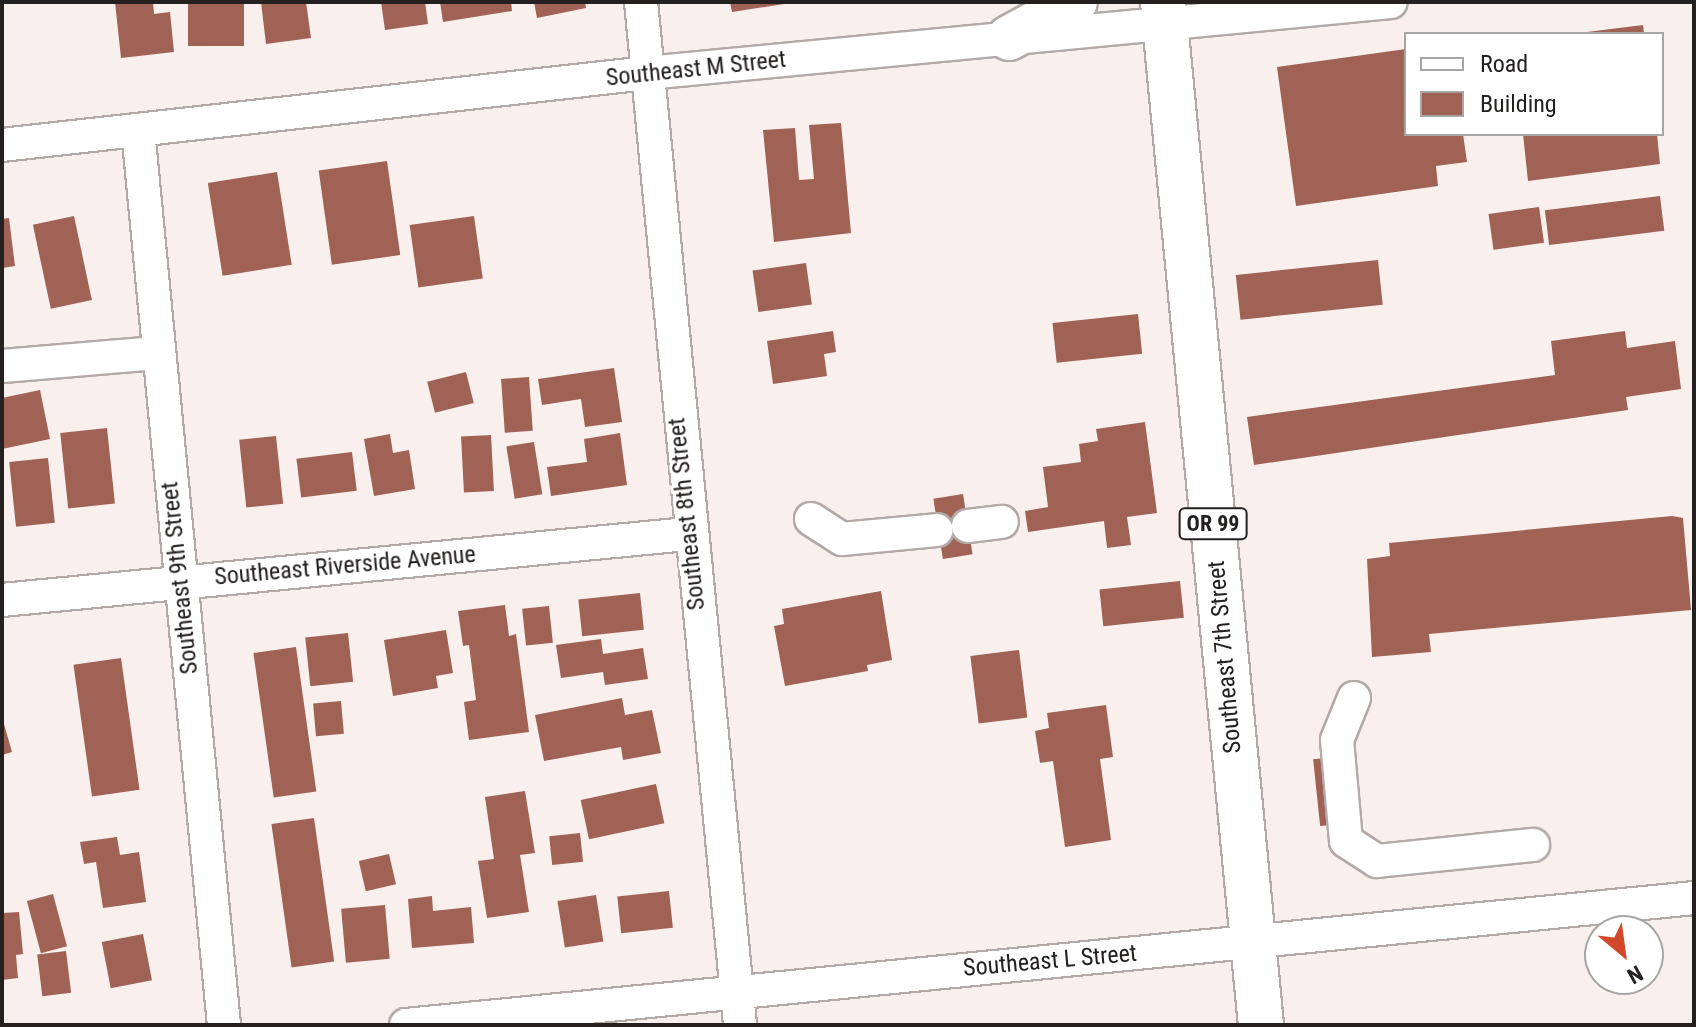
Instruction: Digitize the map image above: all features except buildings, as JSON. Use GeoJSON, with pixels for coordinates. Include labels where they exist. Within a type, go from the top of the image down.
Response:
{"type":"FeatureCollection","features":[{"type":"Feature","properties":{"kind":"highway"},"geometry":{"type":"LineString","coordinates":[[1009,38],[1075,2]]}},
{"type":"Feature","properties":{"kind":"highway","name":"Southeast 7th Street"},"geometry":{"type":"LineString","coordinates":[[1164,12],[1261,1025]]}},
{"type":"Feature","properties":{"kind":"street","name":"Southeast 8th Street"},"geometry":{"type":"LineString","coordinates":[[641,2],[688,534],[740,1025]]}},
{"type":"Feature","properties":{"kind":"street","name":"Southeast M Street"},"geometry":{"type":"LineString","coordinates":[[2,145],[647,73],[1009,38],[1164,12],[1391,2]]}},
{"type":"Feature","properties":{"kind":"street","name":"Southeast 9th Street"},"geometry":{"type":"LineString","coordinates":[[138,130],[224,1025]]}},
{"type":"Feature","properties":{"kind":"street"},"geometry":{"type":"LineString","coordinates":[[2,366],[158,353]]}},
{"type":"Feature","properties":{"kind":"street"},"geometry":{"type":"LineString","coordinates":[[811,519],[842,539],[1002,522]]}},
{"type":"Feature","properties":{"kind":"street","name":"Southeast Riverside Avenue"},"geometry":{"type":"LineString","coordinates":[[2,600],[688,534]]}},
{"type":"Feature","properties":{"kind":"street"},"geometry":{"type":"LineString","coordinates":[[1354,698],[1337,740],[1346,841],[1377,861],[1533,845]]}},
{"type":"Feature","properties":{"kind":"street","name":"Southeast L Street"},"geometry":{"type":"LineString","coordinates":[[406,1025],[1694,898]]}}]}
